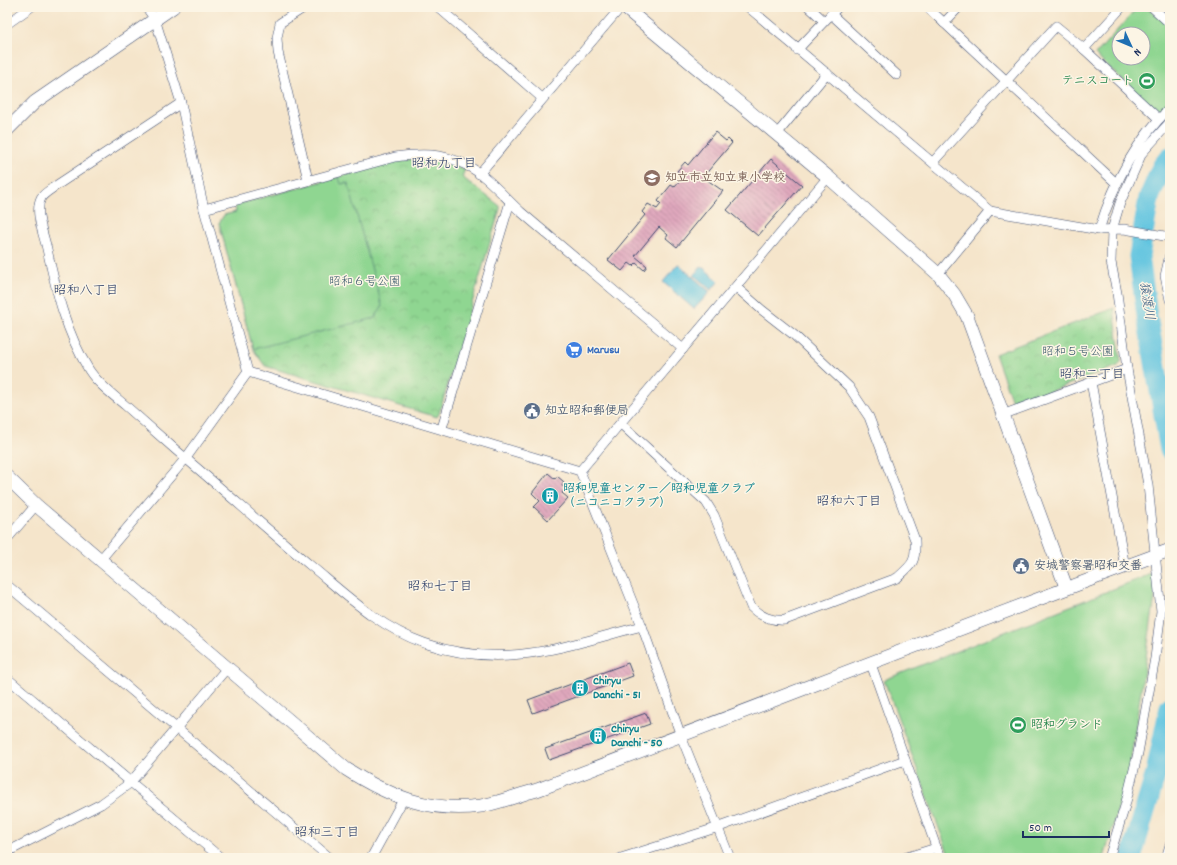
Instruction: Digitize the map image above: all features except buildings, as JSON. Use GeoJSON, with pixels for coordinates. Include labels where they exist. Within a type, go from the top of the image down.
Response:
{"type":"FeatureCollection","features":[{"type":"Feature","properties":{"kind":"street"},"geometry":{"type":"LineString","coordinates":[[7,24],[31,7]]}},
{"type":"Feature","properties":{"kind":"street"},"geometry":{"type":"LineString","coordinates":[[146,7],[155,19],[181,103],[204,209],[248,372]]}},
{"type":"Feature","properties":{"kind":"street"},"geometry":{"type":"LineString","coordinates":[[7,130],[35,102],[173,7]]}},
{"type":"Feature","properties":{"kind":"street"},"geometry":{"type":"LineString","coordinates":[[305,7],[280,23],[277,38],[278,52],[308,180]]}},
{"type":"Feature","properties":{"kind":"street"},"geometry":{"type":"LineString","coordinates":[[438,7],[542,98]]}},
{"type":"Feature","properties":{"kind":"street"},"geometry":{"type":"LineString","coordinates":[[480,174],[542,98],[623,7],[828,177],[938,274],[954,294],[967,316],[1066,587]]}},
{"type":"Feature","properties":{"kind":"street"},"geometry":{"type":"LineString","coordinates":[[748,7],[797,50],[827,73],[990,211],[1099,230],[1124,229],[1170,237]]}},
{"type":"Feature","properties":{"kind":"street"},"geometry":{"type":"LineString","coordinates":[[809,7],[824,21]]}},
{"type":"Feature","properties":{"kind":"street"},"geometry":{"type":"LineString","coordinates":[[927,7],[1116,183]]}},
{"type":"Feature","properties":{"kind":"street"},"geometry":{"type":"LineString","coordinates":[[944,24],[959,7]]}},
{"type":"Feature","properties":{"kind":"street"},"geometry":{"type":"LineString","coordinates":[[1084,49],[1122,7]]}},
{"type":"Feature","properties":{"kind":"street"},"geometry":{"type":"LineString","coordinates":[[1152,7],[1166,20],[1170,19]]}},
{"type":"Feature","properties":{"kind":"street"},"geometry":{"type":"LineString","coordinates":[[797,50],[834,10],[897,75]]}},
{"type":"Feature","properties":{"kind":"street"},"geometry":{"type":"LineString","coordinates":[[933,162],[1005,80],[1056,26],[1084,49],[1159,119]]}},
{"type":"Feature","properties":{"kind":"street"},"geometry":{"type":"LineString","coordinates":[[777,134],[827,73]]}},
{"type":"Feature","properties":{"kind":"street"},"geometry":{"type":"LineString","coordinates":[[181,103],[41,197],[39,209],[52,271],[67,324],[72,340],[90,370],[106,388],[186,458],[356,605],[383,624],[424,643],[475,655],[533,654],[642,626]]}},
{"type":"Feature","properties":{"kind":"street"},"geometry":{"type":"LineString","coordinates":[[1099,230],[1116,183],[1159,119],[1170,108]]}},
{"type":"Feature","properties":{"kind":"street"},"geometry":{"type":"LineString","coordinates":[[1109,858],[1125,806],[1138,753],[1155,658],[1161,611],[1163,553],[1148,485],[1127,369],[1117,293],[1111,262],[1112,230],[1120,203],[1142,153],[1170,122]]}},
{"type":"Feature","properties":{"kind":"street"},"geometry":{"type":"LineString","coordinates":[[204,209],[395,157],[421,153],[448,158],[468,165],[480,174],[510,202],[683,349]]}},
{"type":"Feature","properties":{"kind":"street"},"geometry":{"type":"LineString","coordinates":[[580,471],[828,177]]}},
{"type":"Feature","properties":{"kind":"street"},"geometry":{"type":"LineString","coordinates":[[442,428],[510,202]]}},
{"type":"Feature","properties":{"kind":"street"},"geometry":{"type":"LineString","coordinates":[[938,274],[990,211]]}},
{"type":"Feature","properties":{"kind":"street"},"geometry":{"type":"LineString","coordinates":[[1170,254],[1165,276],[1170,300]]}},
{"type":"Feature","properties":{"kind":"street"},"geometry":{"type":"LineString","coordinates":[[621,424],[706,502],[714,515],[751,607],[760,616],[775,621],[785,620],[897,578],[909,568],[916,556],[915,540],[869,417],[849,387],[831,368],[736,287]]}},
{"type":"Feature","properties":{"kind":"street"},"geometry":{"type":"LineString","coordinates":[[1002,415],[1127,369]]}},
{"type":"Feature","properties":{"kind":"street"},"geometry":{"type":"LineString","coordinates":[[101,559],[186,458],[248,372]]}},
{"type":"Feature","properties":{"kind":"street"},"geometry":{"type":"LineString","coordinates":[[248,372],[442,428],[580,471]]}},
{"type":"Feature","properties":{"kind":"street"},"geometry":{"type":"LineString","coordinates":[[1091,382],[1125,567]]}},
{"type":"Feature","properties":{"kind":"street"},"geometry":{"type":"LineString","coordinates":[[580,471],[642,626],[681,736],[719,827],[730,858]]}},
{"type":"Feature","properties":{"kind":"street"},"geometry":{"type":"LineString","coordinates":[[7,477],[36,505],[346,769],[373,786],[404,798],[443,808],[482,806],[536,790],[870,664],[1066,587],[1163,553]]}},
{"type":"Feature","properties":{"kind":"street"},"geometry":{"type":"LineString","coordinates":[[7,539],[36,505]]}},
{"type":"Feature","properties":{"kind":"street"},"geometry":{"type":"LineString","coordinates":[[7,585],[330,858]]}},
{"type":"Feature","properties":{"kind":"street"},"geometry":{"type":"LineString","coordinates":[[870,664],[940,858]]}},
{"type":"Feature","properties":{"kind":"street"},"geometry":{"type":"LineString","coordinates":[[7,852],[101,804],[130,782],[227,668]]}},
{"type":"Feature","properties":{"kind":"street"},"geometry":{"type":"LineString","coordinates":[[7,678],[221,858]]}},
{"type":"Feature","properties":{"kind":"street"},"geometry":{"type":"LineString","coordinates":[[620,858],[719,827],[905,760]]}},
{"type":"Feature","properties":{"kind":"street"},"geometry":{"type":"LineString","coordinates":[[371,858],[404,798]]}},
{"type":"Feature","properties":{"kind":"street"},"geometry":{"type":"LineString","coordinates":[[1166,858],[1170,845]]}},
{"type":"Feature","properties":{"kind":"street"},"geometry":{"type":"LineString","coordinates":[[904,858],[936,848]]}},
{"type":"Feature","properties":{"kind":"green space","name":"テニスコート"},"geometry":{"type":"Polygon","coordinates":[[[1138,7],[1146,7],[1170,26],[1170,104],[1164,109],[1157,111],[1095,55],[1111,37],[1111,66],[1151,66],[1151,26],[1121,26],[1138,7]]]}},
{"type":"Feature","properties":{"kind":"green space","name":"昭和６号公園"},"geometry":{"type":"Polygon","coordinates":[[[423,158],[446,162],[465,169],[462,177],[500,206],[437,417],[265,366],[253,349],[219,223],[224,215],[236,212],[235,205],[395,161],[423,158]]]}},
{"type":"Feature","properties":{"kind":"green space"},"geometry":{"type":"Polygon","coordinates":[[[339,177],[341,184],[348,183],[382,306],[375,318],[253,349],[219,223],[224,215],[236,212],[235,205],[339,177]]]}},
{"type":"Feature","properties":{"kind":"green space","name":"昭和５号公園"},"geometry":{"type":"Polygon","coordinates":[[[1114,308],[1121,362],[1118,366],[1016,404],[1012,402],[995,354],[1114,308]]]}},
{"type":"Feature","properties":{"kind":"green space","name":"昭和グランド"},"geometry":{"type":"Polygon","coordinates":[[[1151,574],[1157,583],[1129,771],[1104,858],[950,858],[884,680],[1151,574]]]}},
{"type":"Feature","properties":{"kind":"water"},"geometry":{"type":"Polygon","coordinates":[[[678,264],[710,292],[694,309],[663,282],[678,264]]]}},
{"type":"Feature","properties":{"kind":"water"},"geometry":{"type":"Polygon","coordinates":[[[701,266],[719,281],[711,290],[694,275],[701,266]]]}},
{"type":"Feature","properties":{"kind":"waterway","name":"猿渡川"},"geometry":{"type":"LineString","coordinates":[[1170,157],[1162,167],[1149,198],[1139,256],[1147,316],[1170,450]]}},
{"type":"Feature","properties":{"kind":"waterway","name":"猿渡川"},"geometry":{"type":"LineString","coordinates":[[1131,858],[1156,773],[1170,707]]}},
{"type":"Feature","properties":{"kind":"place","name":"テニスコート"},"geometry":{"type":"Point","coordinates":[1147,81]}},
{"type":"Feature","properties":{"kind":"place","name":"知立市立知立東小学校"},"geometry":{"type":"Point","coordinates":[652,178]}},
{"type":"Feature","properties":{"kind":"place","name":"Marusu"},"geometry":{"type":"Point","coordinates":[574,350]}},
{"type":"Feature","properties":{"kind":"place","name":"知立昭和郵便局"},"geometry":{"type":"Point","coordinates":[532,411]}},
{"type":"Feature","properties":{"kind":"place","name":"昭和児童センター／昭和児童クラブ （ニコニコクラブ）"},"geometry":{"type":"Point","coordinates":[550,496]}},
{"type":"Feature","properties":{"kind":"place","name":"安城警察署昭和交番"},"geometry":{"type":"Point","coordinates":[1021,566]}},
{"type":"Feature","properties":{"kind":"place","name":"Chiryu Danchi - 51"},"geometry":{"type":"Point","coordinates":[580,688]}},
{"type":"Feature","properties":{"kind":"place","name":"昭和グランド"},"geometry":{"type":"Point","coordinates":[1018,725]}},
{"type":"Feature","properties":{"kind":"place","name":"Chiryu Danchi - 50"},"geometry":{"type":"Point","coordinates":[598,736]}},
{"type":"Feature","properties":{"kind":"district","name":"昭和九丁目"},"geometry":{"type":"Point","coordinates":[444,164]}},
{"type":"Feature","properties":{"kind":"district","name":"昭和八丁目"},"geometry":{"type":"Point","coordinates":[86,291]}},
{"type":"Feature","properties":{"kind":"district","name":"昭和二丁目"},"geometry":{"type":"Point","coordinates":[1092,375]}},
{"type":"Feature","properties":{"kind":"district","name":"昭和六丁目"},"geometry":{"type":"Point","coordinates":[849,502]}},
{"type":"Feature","properties":{"kind":"district","name":"昭和七丁目"},"geometry":{"type":"Point","coordinates":[440,587]}},
{"type":"Feature","properties":{"kind":"district","name":"昭和三丁目"},"geometry":{"type":"Point","coordinates":[327,833]}}]}
